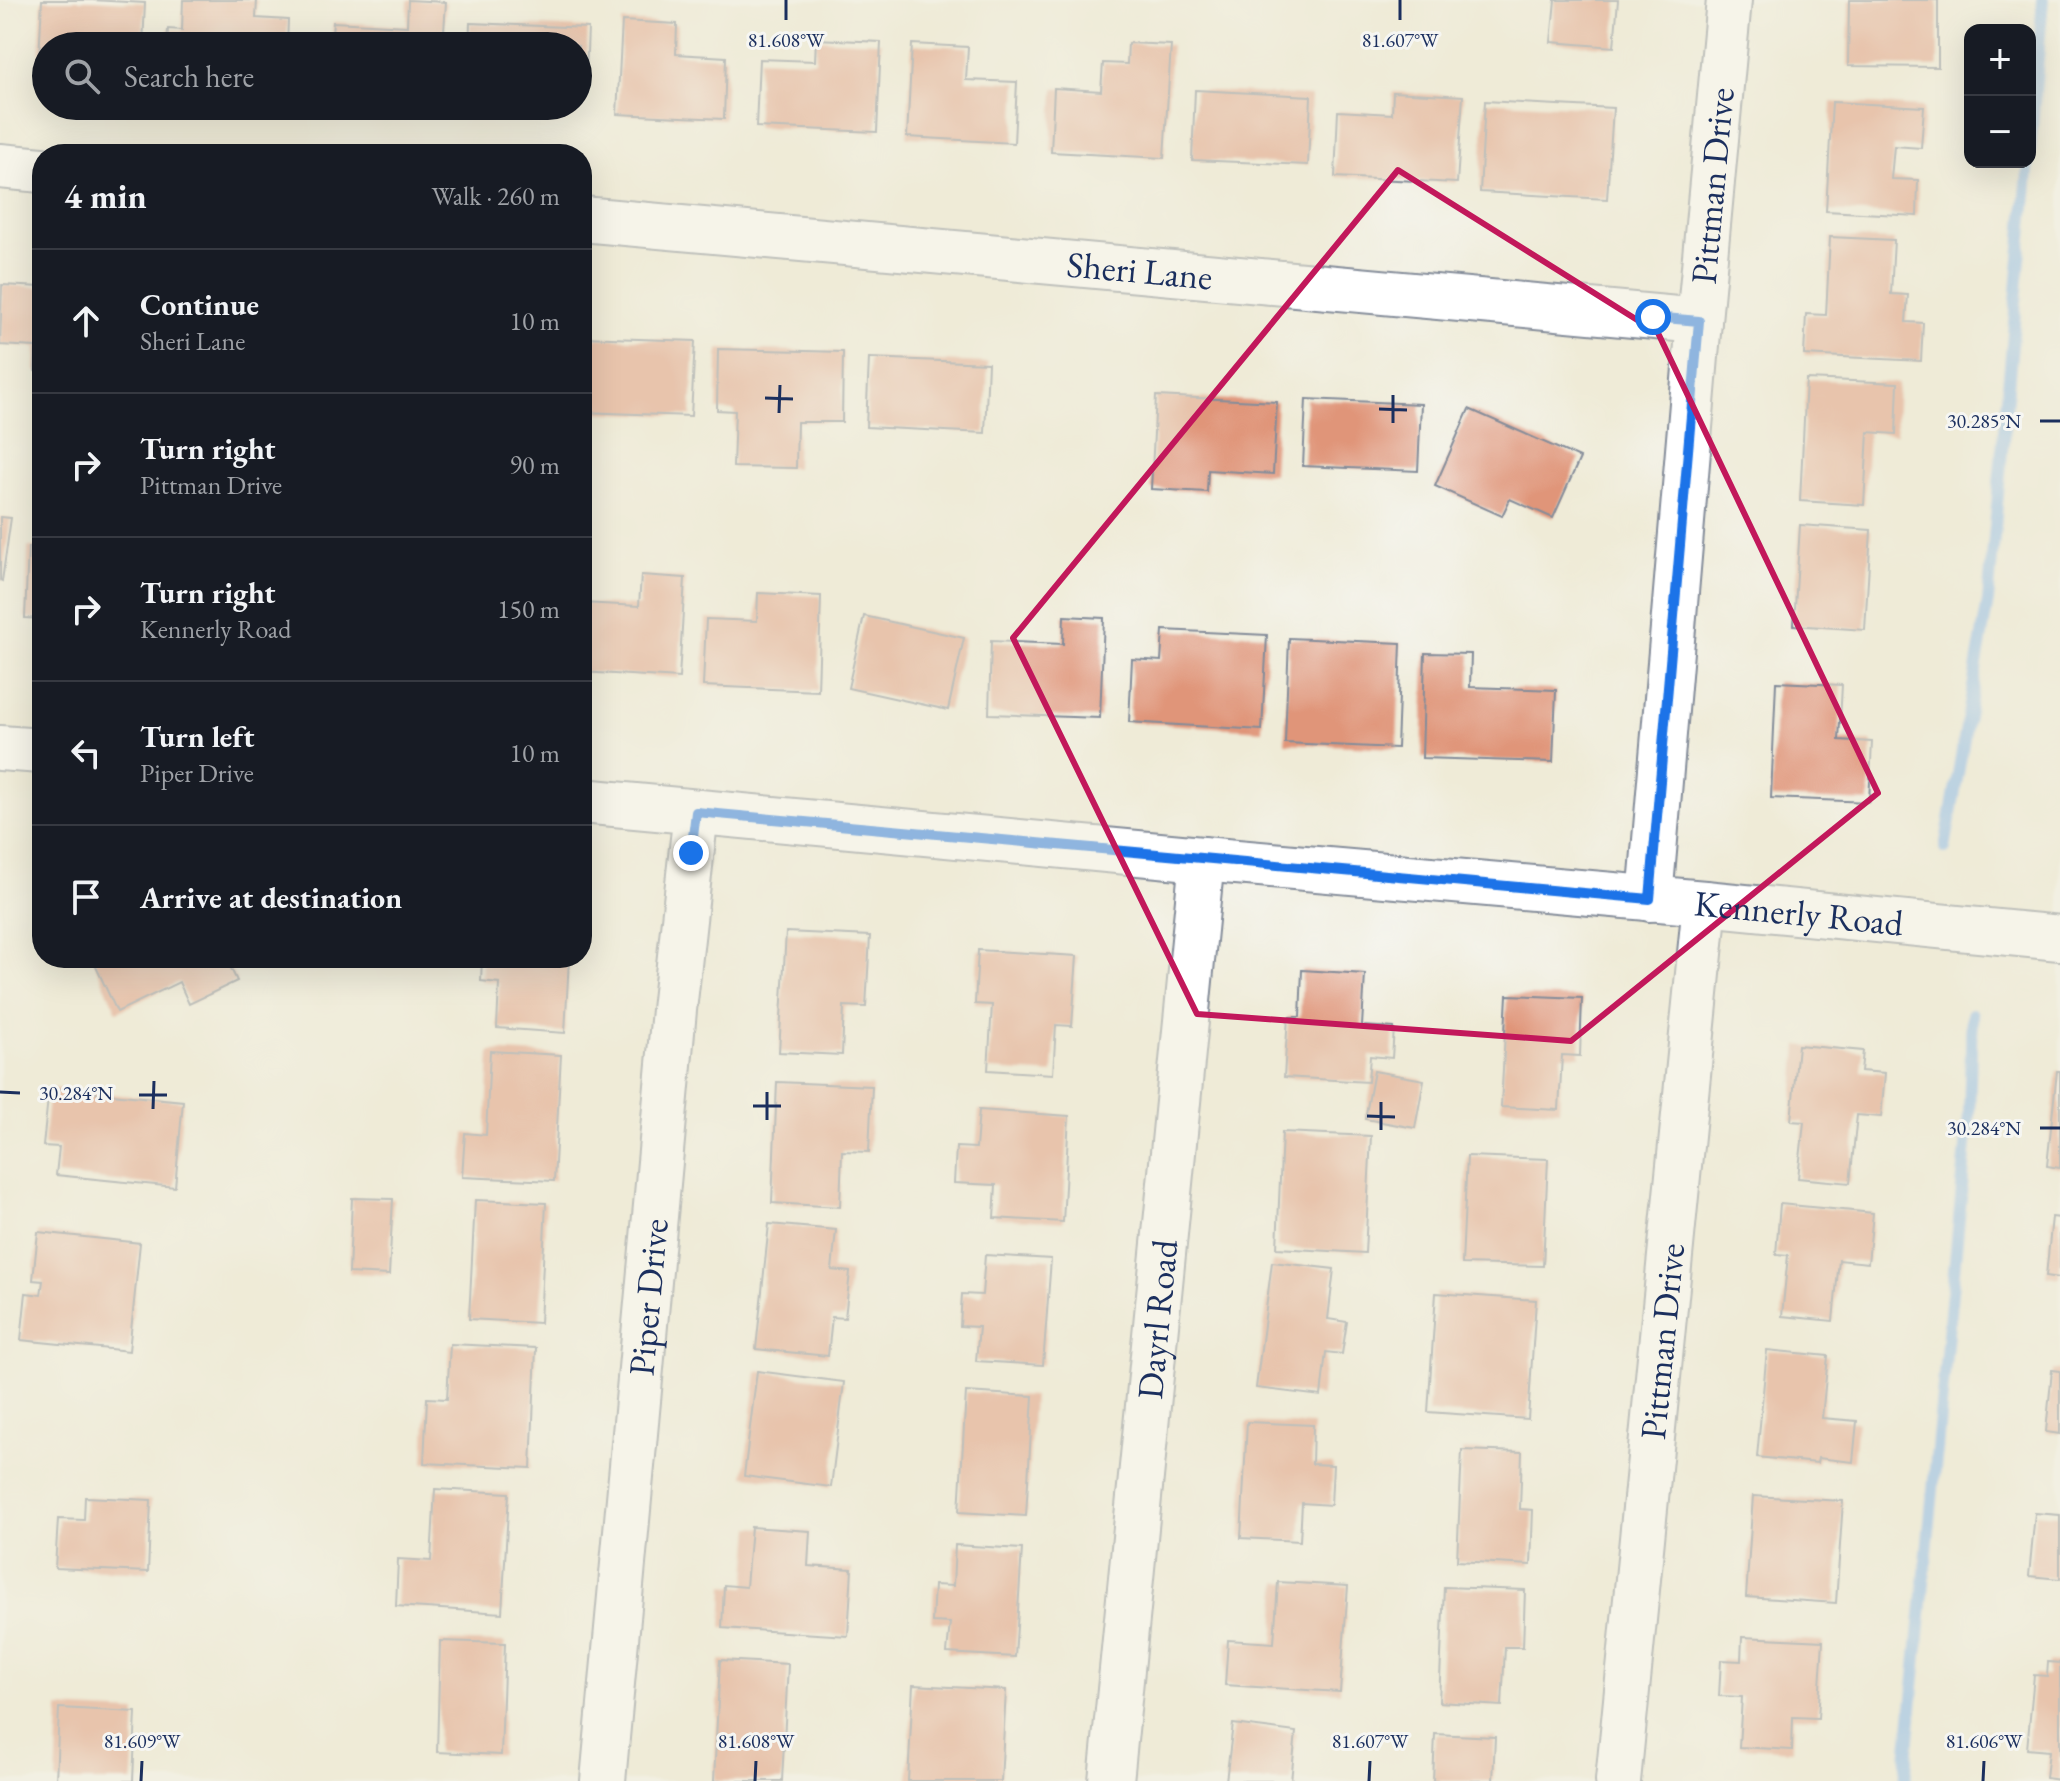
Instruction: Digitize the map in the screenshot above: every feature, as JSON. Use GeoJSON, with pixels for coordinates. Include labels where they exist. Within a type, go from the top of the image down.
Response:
{"type":"FeatureCollection","features":[{"type":"Feature","properties":{"kind":"street","name":"Pittman Drive"},"geometry":{"type":"LineString","coordinates":[[1650,899],[1729,0]]}},
{"type":"Feature","properties":{"kind":"street"},"geometry":{"type":"LineString","coordinates":[[0,166],[32,169]]}},
{"type":"Feature","properties":{"kind":"street","name":"Sheri Lane"},"geometry":{"type":"LineString","coordinates":[[592,220],[1699,321]]}},
{"type":"Feature","properties":{"kind":"street"},"geometry":{"type":"LineString","coordinates":[[0,748],[32,750]]}},
{"type":"Feature","properties":{"kind":"street","name":"Kennerly Road"},"geometry":{"type":"LineString","coordinates":[[592,802],[2060,938]]}},
{"type":"Feature","properties":{"kind":"street","name":"Piper Drive"},"geometry":{"type":"LineString","coordinates":[[603,1781],[674,1010],[696,812]]}},
{"type":"Feature","properties":{"kind":"street","name":"Dayrl Road"},"geometry":{"type":"LineString","coordinates":[[1111,1781],[1202,859]]}},
{"type":"Feature","properties":{"kind":"street","name":"Pittman Drive"},"geometry":{"type":"LineString","coordinates":[[1618,1781],[1705,903]]}},
{"type":"Feature","properties":{"kind":"highlighted area"},"geometry":{"type":"Polygon","coordinates":[[[1398,170],[1658,333],[1878,793],[1571,1041],[1197,1014],[1013,638],[1398,170]]]}},
{"type":"Feature","properties":{"kind":"building"},"geometry":{"type":"Polygon","coordinates":[[[42,0],[145,3],[144,32],[40,32],[42,0]]]}},
{"type":"Feature","properties":{"kind":"building"},"geometry":{"type":"Polygon","coordinates":[[[183,0],[257,0],[256,18],[288,20],[288,32],[168,32],[168,29],[182,30],[183,0]]]}},
{"type":"Feature","properties":{"kind":"building"},"geometry":{"type":"Polygon","coordinates":[[[408,0],[446,2],[444,32],[332,32],[333,22],[407,26],[408,0]]]}},
{"type":"Feature","properties":{"kind":"building"},"geometry":{"type":"Polygon","coordinates":[[[1555,0],[1618,0],[1614,47],[1551,42],[1555,0]]]}},
{"type":"Feature","properties":{"kind":"building"},"geometry":{"type":"Polygon","coordinates":[[[1849,0],[1938,0],[1938,67],[1848,66],[1849,0]]]}},
{"type":"Feature","properties":{"kind":"building"},"geometry":{"type":"Polygon","coordinates":[[[622,21],[677,24],[676,54],[726,57],[724,119],[617,114],[622,21]]]}},
{"type":"Feature","properties":{"kind":"building"},"geometry":{"type":"Polygon","coordinates":[[[470,23],[588,28],[588,32],[470,32],[470,23]]]}},
{"type":"Feature","properties":{"kind":"building"},"geometry":{"type":"Polygon","coordinates":[[[816,39],[881,42],[877,132],[756,127],[759,59],[815,61],[816,39]]]}},
{"type":"Feature","properties":{"kind":"building"},"geometry":{"type":"Polygon","coordinates":[[[1128,43],[1171,45],[1164,158],[1051,152],[1054,88],[1101,91],[1103,63],[1127,64],[1128,43]]]}},
{"type":"Feature","properties":{"kind":"building"},"geometry":{"type":"Polygon","coordinates":[[[912,44],[968,47],[966,80],[1017,82],[1014,143],[907,137],[912,44]]]}},
{"type":"Feature","properties":{"kind":"building"},"geometry":{"type":"Polygon","coordinates":[[[1195,90],[1311,96],[1308,165],[1192,160],[1195,90]]]}},
{"type":"Feature","properties":{"kind":"building"},"geometry":{"type":"Polygon","coordinates":[[[1393,92],[1463,96],[1457,183],[1335,177],[1338,111],[1392,114],[1393,92]]]}},
{"type":"Feature","properties":{"kind":"building"},"geometry":{"type":"Polygon","coordinates":[[[1485,101],[1613,108],[1607,199],[1480,192],[1485,101]]]}},
{"type":"Feature","properties":{"kind":"building"},"geometry":{"type":"Polygon","coordinates":[[[1832,102],[1924,107],[1921,148],[1894,146],[1891,179],[1918,180],[1917,216],[1826,211],[1832,102]]]}},
{"type":"Feature","properties":{"kind":"building"},"geometry":{"type":"Polygon","coordinates":[[[1830,237],[1894,240],[1891,294],[1908,295],[1906,322],[1923,323],[1921,361],[1804,355],[1806,314],[1826,315],[1830,237]]]}},
{"type":"Feature","properties":{"kind":"building"},"geometry":{"type":"Polygon","coordinates":[[[2,285],[32,286],[32,347],[0,345],[2,285]]]}},
{"type":"Feature","properties":{"kind":"building"},"geometry":{"type":"Polygon","coordinates":[[[592,337],[695,341],[691,416],[592,412],[592,337]]]}},
{"type":"Feature","properties":{"kind":"building"},"geometry":{"type":"Polygon","coordinates":[[[718,349],[843,352],[842,422],[797,422],[796,468],[733,467],[735,411],[717,410],[718,349]]]}},
{"type":"Feature","properties":{"kind":"building"},"geometry":{"type":"Polygon","coordinates":[[[869,358],[988,363],[985,433],[866,427],[869,358]]]}},
{"type":"Feature","properties":{"kind":"building"},"geometry":{"type":"Polygon","coordinates":[[[1806,379],[1898,383],[1896,434],[1868,432],[1864,505],[1800,501],[1806,379]]]}},
{"type":"Feature","properties":{"kind":"building"},"geometry":{"type":"Polygon","coordinates":[[[1156,396],[1277,402],[1273,474],[1208,470],[1207,492],[1151,489],[1156,396]]]}},
{"type":"Feature","properties":{"kind":"building"},"geometry":{"type":"Polygon","coordinates":[[[1306,399],[1421,404],[1418,471],[1303,466],[1306,399]]]}},
{"type":"Feature","properties":{"kind":"building"},"geometry":{"type":"Polygon","coordinates":[[[1469,409],[1580,458],[1553,518],[1510,499],[1502,516],[1435,486],[1469,409]]]}},
{"type":"Feature","properties":{"kind":"building"},"geometry":{"type":"Polygon","coordinates":[[[0,517],[11,518],[2,581],[0,580],[0,517]]]}},
{"type":"Feature","properties":{"kind":"building"},"geometry":{"type":"Polygon","coordinates":[[[1800,525],[1871,530],[1865,630],[1794,625],[1800,525]]]}},
{"type":"Feature","properties":{"kind":"building"},"geometry":{"type":"Polygon","coordinates":[[[28,547],[32,547],[32,618],[25,618],[28,547]]]}},
{"type":"Feature","properties":{"kind":"building"},"geometry":{"type":"Polygon","coordinates":[[[641,575],[685,578],[679,678],[592,673],[592,604],[639,606],[641,575]]]}},
{"type":"Feature","properties":{"kind":"building"},"geometry":{"type":"Polygon","coordinates":[[[758,593],[821,596],[818,691],[703,686],[706,619],[757,621],[758,593]]]}},
{"type":"Feature","properties":{"kind":"building"},"geometry":{"type":"Polygon","coordinates":[[[864,616],[964,638],[948,710],[848,688],[864,616]]]}},
{"type":"Feature","properties":{"kind":"building"},"geometry":{"type":"Polygon","coordinates":[[[1064,616],[1104,618],[1100,718],[989,714],[991,641],[1063,644],[1064,616]]]}},
{"type":"Feature","properties":{"kind":"building"},"geometry":{"type":"Polygon","coordinates":[[[1163,630],[1267,635],[1262,730],[1129,722],[1132,659],[1161,661],[1163,630]]]}},
{"type":"Feature","properties":{"kind":"building"},"geometry":{"type":"Polygon","coordinates":[[[1289,638],[1401,643],[1397,748],[1285,743],[1289,638]]]}},
{"type":"Feature","properties":{"kind":"building"},"geometry":{"type":"Polygon","coordinates":[[[1425,653],[1471,654],[1470,687],[1556,690],[1553,762],[1422,758],[1425,653]]]}},
{"type":"Feature","properties":{"kind":"building"},"geometry":{"type":"Polygon","coordinates":[[[1776,682],[1842,685],[1839,740],[1872,742],[1869,802],[1771,798],[1776,682]]]}},
{"type":"Feature","properties":{"kind":"building"},"geometry":{"type":"Polygon","coordinates":[[[786,932],[870,936],[866,1007],[844,1006],[842,1055],[779,1052],[786,932]]]}},
{"type":"Feature","properties":{"kind":"building"},"geometry":{"type":"Polygon","coordinates":[[[978,950],[1077,956],[1072,1026],[1056,1025],[1053,1074],[988,1070],[992,1005],[975,1004],[978,950]]]}},
{"type":"Feature","properties":{"kind":"building"},"geometry":{"type":"Polygon","coordinates":[[[97,968],[231,968],[237,981],[189,1004],[179,982],[117,1012],[97,968]]]}},
{"type":"Feature","properties":{"kind":"building"},"geometry":{"type":"Polygon","coordinates":[[[482,968],[568,968],[565,1033],[497,1028],[499,983],[481,981],[482,968]]]}},
{"type":"Feature","properties":{"kind":"building"},"geometry":{"type":"Polygon","coordinates":[[[1302,970],[1365,974],[1362,1026],[1394,1028],[1392,1058],[1370,1056],[1368,1082],[1284,1077],[1288,1017],[1300,1017],[1302,970]]]}},
{"type":"Feature","properties":{"kind":"building"},"geometry":{"type":"Polygon","coordinates":[[[1507,995],[1582,998],[1580,1056],[1562,1055],[1559,1110],[1501,1107],[1507,995]]]}},
{"type":"Feature","properties":{"kind":"building"},"geometry":{"type":"Polygon","coordinates":[[[1798,1045],[1863,1051],[1861,1071],[1885,1073],[1881,1117],[1857,1115],[1850,1183],[1798,1178],[1804,1122],[1791,1121],[1798,1045]]]}},
{"type":"Feature","properties":{"kind":"building"},"geometry":{"type":"Polygon","coordinates":[[[490,1051],[561,1055],[554,1181],[462,1177],[465,1133],[486,1135],[490,1051]]]}},
{"type":"Feature","properties":{"kind":"building"},"geometry":{"type":"Polygon","coordinates":[[[1374,1071],[1424,1080],[1415,1128],[1365,1119],[1374,1071]]]}},
{"type":"Feature","properties":{"kind":"building"},"geometry":{"type":"Polygon","coordinates":[[[2057,1071],[2060,1071],[2060,1168],[2047,1166],[2057,1071]]]}},
{"type":"Feature","properties":{"kind":"building"},"geometry":{"type":"Polygon","coordinates":[[[777,1082],[872,1086],[869,1152],[842,1151],[840,1207],[772,1203],[777,1082]]]}},
{"type":"Feature","properties":{"kind":"building"},"geometry":{"type":"Polygon","coordinates":[[[49,1088],[183,1101],[175,1187],[56,1175],[59,1147],[43,1146],[49,1088]]]}},
{"type":"Feature","properties":{"kind":"building"},"geometry":{"type":"Polygon","coordinates":[[[979,1110],[1069,1116],[1063,1222],[994,1218],[996,1185],[954,1183],[956,1147],[976,1148],[979,1110]]]}},
{"type":"Feature","properties":{"kind":"building"},"geometry":{"type":"Polygon","coordinates":[[[1282,1132],[1371,1136],[1365,1253],[1277,1248],[1282,1132]]]}},
{"type":"Feature","properties":{"kind":"building"},"geometry":{"type":"Polygon","coordinates":[[[1467,1156],[1548,1159],[1543,1266],[1462,1264],[1467,1156]]]}},
{"type":"Feature","properties":{"kind":"building"},"geometry":{"type":"Polygon","coordinates":[[[352,1198],[393,1199],[389,1275],[349,1273],[352,1198]]]}},
{"type":"Feature","properties":{"kind":"building"},"geometry":{"type":"Polygon","coordinates":[[[475,1200],[546,1203],[540,1323],[469,1319],[475,1200]]]}},
{"type":"Feature","properties":{"kind":"building"},"geometry":{"type":"Polygon","coordinates":[[[1780,1204],[1873,1213],[1868,1263],[1839,1260],[1833,1321],[1782,1316],[1788,1255],[1776,1254],[1780,1204]]]}},
{"type":"Feature","properties":{"kind":"building"},"geometry":{"type":"Polygon","coordinates":[[[2052,1217],[2060,1218],[2060,1278],[2046,1276],[2052,1217]]]}},
{"type":"Feature","properties":{"kind":"building"},"geometry":{"type":"Polygon","coordinates":[[[769,1224],[836,1230],[832,1270],[850,1272],[845,1318],[832,1317],[828,1356],[756,1349],[769,1224]]]}},
{"type":"Feature","properties":{"kind":"building"},"geometry":{"type":"Polygon","coordinates":[[[38,1232],[140,1243],[129,1351],[21,1340],[26,1293],[41,1295],[43,1281],[33,1280],[38,1232]]]}},
{"type":"Feature","properties":{"kind":"building"},"geometry":{"type":"Polygon","coordinates":[[[985,1255],[1051,1259],[1043,1365],[976,1361],[979,1327],[960,1326],[962,1294],[982,1295],[985,1255]]]}},
{"type":"Feature","properties":{"kind":"building"},"geometry":{"type":"Polygon","coordinates":[[[1272,1262],[1334,1269],[1328,1319],[1347,1322],[1342,1354],[1326,1352],[1321,1396],[1256,1388],[1272,1262]]]}},
{"type":"Feature","properties":{"kind":"building"},"geometry":{"type":"Polygon","coordinates":[[[1436,1293],[1536,1300],[1528,1419],[1428,1412],[1436,1293]]]}},
{"type":"Feature","properties":{"kind":"building"},"geometry":{"type":"Polygon","coordinates":[[[450,1344],[536,1348],[531,1468],[424,1463],[427,1398],[447,1399],[450,1344]]]}},
{"type":"Feature","properties":{"kind":"building"},"geometry":{"type":"Polygon","coordinates":[[[1767,1350],[1828,1356],[1822,1418],[1857,1421],[1853,1462],[1818,1458],[1817,1463],[1757,1457],[1767,1350]]]}},
{"type":"Feature","properties":{"kind":"building"},"geometry":{"type":"Polygon","coordinates":[[[2052,1370],[2060,1371],[2060,1434],[2046,1432],[2052,1370]]]}},
{"type":"Feature","properties":{"kind":"building"},"geometry":{"type":"Polygon","coordinates":[[[757,1371],[844,1382],[831,1487],[744,1476],[757,1371]]]}},
{"type":"Feature","properties":{"kind":"building"},"geometry":{"type":"Polygon","coordinates":[[[966,1392],[1033,1396],[1026,1516],[959,1512],[966,1392]]]}},
{"type":"Feature","properties":{"kind":"building"},"geometry":{"type":"Polygon","coordinates":[[[1247,1422],[1313,1425],[1312,1464],[1333,1465],[1331,1505],[1302,1503],[1300,1541],[1241,1538],[1247,1422]]]}},
{"type":"Feature","properties":{"kind":"building"},"geometry":{"type":"Polygon","coordinates":[[[1462,1450],[1522,1452],[1520,1509],[1533,1510],[1531,1565],[1457,1561],[1462,1450]]]}},
{"type":"Feature","properties":{"kind":"building"},"geometry":{"type":"Polygon","coordinates":[[[435,1489],[509,1493],[502,1613],[396,1606],[398,1559],[431,1561],[435,1489]]]}},
{"type":"Feature","properties":{"kind":"building"},"geometry":{"type":"Polygon","coordinates":[[[1753,1496],[1843,1501],[1836,1603],[1746,1597],[1753,1496]]]}},
{"type":"Feature","properties":{"kind":"building"},"geometry":{"type":"Polygon","coordinates":[[[85,1497],[151,1500],[148,1572],[55,1568],[58,1519],[84,1520],[85,1497]]]}},
{"type":"Feature","properties":{"kind":"building"},"geometry":{"type":"Polygon","coordinates":[[[2035,1513],[2060,1515],[2060,1579],[2029,1576],[2035,1513]]]}},
{"type":"Feature","properties":{"kind":"building"},"geometry":{"type":"Polygon","coordinates":[[[751,1527],[810,1531],[808,1566],[852,1569],[848,1636],[722,1628],[724,1585],[746,1587],[751,1527]]]}},
{"type":"Feature","properties":{"kind":"building"},"geometry":{"type":"Polygon","coordinates":[[[955,1545],[1022,1549],[1015,1657],[947,1653],[950,1623],[932,1622],[934,1585],[953,1586],[955,1545]]]}},
{"type":"Feature","properties":{"kind":"building"},"geometry":{"type":"Polygon","coordinates":[[[1278,1582],[1348,1586],[1340,1692],[1225,1685],[1228,1640],[1274,1643],[1278,1582]]]}},
{"type":"Feature","properties":{"kind":"building"},"geometry":{"type":"Polygon","coordinates":[[[1444,1587],[1525,1590],[1523,1647],[1505,1647],[1502,1706],[1439,1702],[1444,1587]]]}},
{"type":"Feature","properties":{"kind":"building"},"geometry":{"type":"Polygon","coordinates":[[[1742,1637],[1823,1641],[1818,1718],[1793,1717],[1792,1750],[1739,1747],[1742,1697],[1719,1696],[1721,1660],[1741,1661],[1742,1637]]]}},
{"type":"Feature","properties":{"kind":"building"},"geometry":{"type":"Polygon","coordinates":[[[440,1641],[505,1643],[501,1755],[437,1752],[440,1641]]]}},
{"type":"Feature","properties":{"kind":"building"},"geometry":{"type":"Polygon","coordinates":[[[720,1660],[788,1664],[782,1781],[714,1781],[720,1660]]]}},
{"type":"Feature","properties":{"kind":"building"},"geometry":{"type":"Polygon","coordinates":[[[2048,1662],[2060,1663],[2060,1780],[2046,1778],[2049,1751],[2027,1749],[2034,1675],[2047,1676],[2048,1662]]]}},
{"type":"Feature","properties":{"kind":"building"},"geometry":{"type":"Polygon","coordinates":[[[913,1685],[1006,1690],[1001,1781],[908,1781],[913,1685]]]}},
{"type":"Feature","properties":{"kind":"building"},"geometry":{"type":"Polygon","coordinates":[[[59,1708],[136,1712],[133,1781],[56,1781],[59,1708]]]}},
{"type":"Feature","properties":{"kind":"building"},"geometry":{"type":"Polygon","coordinates":[[[1233,1724],[1296,1732],[1291,1781],[1226,1781],[1233,1724]]]}},
{"type":"Feature","properties":{"kind":"building"},"geometry":{"type":"Polygon","coordinates":[[[1435,1734],[1495,1737],[1493,1781],[1433,1781],[1435,1734]]]}},
{"type":"Feature","properties":{"kind":"waterway"},"geometry":{"type":"LineString","coordinates":[[2035,96],[2043,0]]}},
{"type":"Feature","properties":{"kind":"waterway"},"geometry":{"type":"LineString","coordinates":[[1945,848],[1988,601],[2028,168]]}},
{"type":"Feature","properties":{"kind":"waterway"},"geometry":{"type":"LineString","coordinates":[[1905,1781],[1969,1115],[1972,1014]]}},
{"type":"Feature","properties":{"kind":"route"},"geometry":{"type":"LineString","coordinates":[[691,853],[696,812],[1650,899],[1699,321],[1653,317]]}}]}
